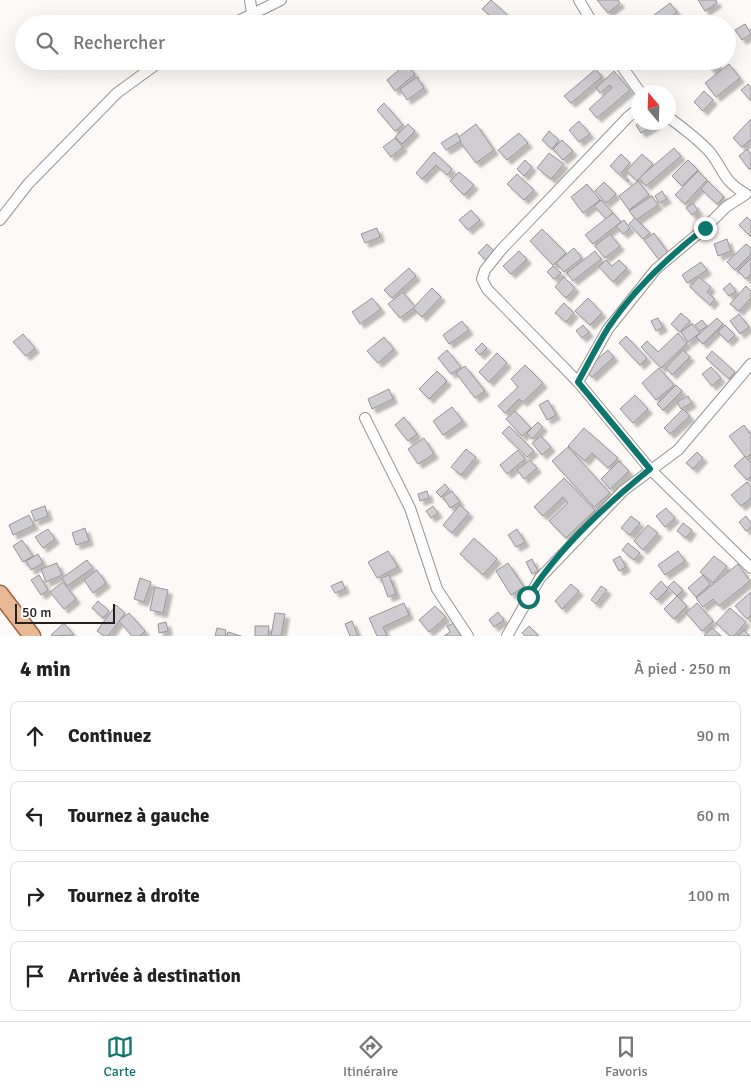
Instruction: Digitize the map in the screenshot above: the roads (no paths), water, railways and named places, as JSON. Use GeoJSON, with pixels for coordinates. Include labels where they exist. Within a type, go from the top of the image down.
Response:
{"type":"FeatureCollection","features":[{"type":"Feature","properties":{"kind":"main road"},"geometry":{"type":"LineString","coordinates":[[0,594],[32,636]]}},
{"type":"Feature","properties":{"kind":"street"},"geometry":{"type":"LineString","coordinates":[[250,0],[252,14],[281,0]]}},
{"type":"Feature","properties":{"kind":"street"},"geometry":{"type":"LineString","coordinates":[[579,0],[587,15]]}},
{"type":"Feature","properties":{"kind":"street"},"geometry":{"type":"LineString","coordinates":[[0,220],[28,184],[117,93],[149,70]]}},
{"type":"Feature","properties":{"kind":"street"},"geometry":{"type":"LineString","coordinates":[[624,70],[635,85]]}},
{"type":"Feature","properties":{"kind":"street"},"geometry":{"type":"LineString","coordinates":[[631,115],[502,250],[485,270],[482,279],[487,289],[578,382],[650,469],[751,568]]}},
{"type":"Feature","properties":{"kind":"street"},"geometry":{"type":"LineString","coordinates":[[676,124],[709,151],[724,177],[733,187],[749,194]]}},
{"type":"Feature","properties":{"kind":"street"},"geometry":{"type":"LineString","coordinates":[[578,382],[608,329],[656,269],[705,228],[726,207],[749,194]]}},
{"type":"Feature","properties":{"kind":"street"},"geometry":{"type":"LineString","coordinates":[[507,636],[540,578],[623,491],[650,469],[678,450],[751,364]]}},
{"type":"Feature","properties":{"kind":"street"},"geometry":{"type":"LineString","coordinates":[[366,418],[410,508],[437,590],[468,636]]}}]}
